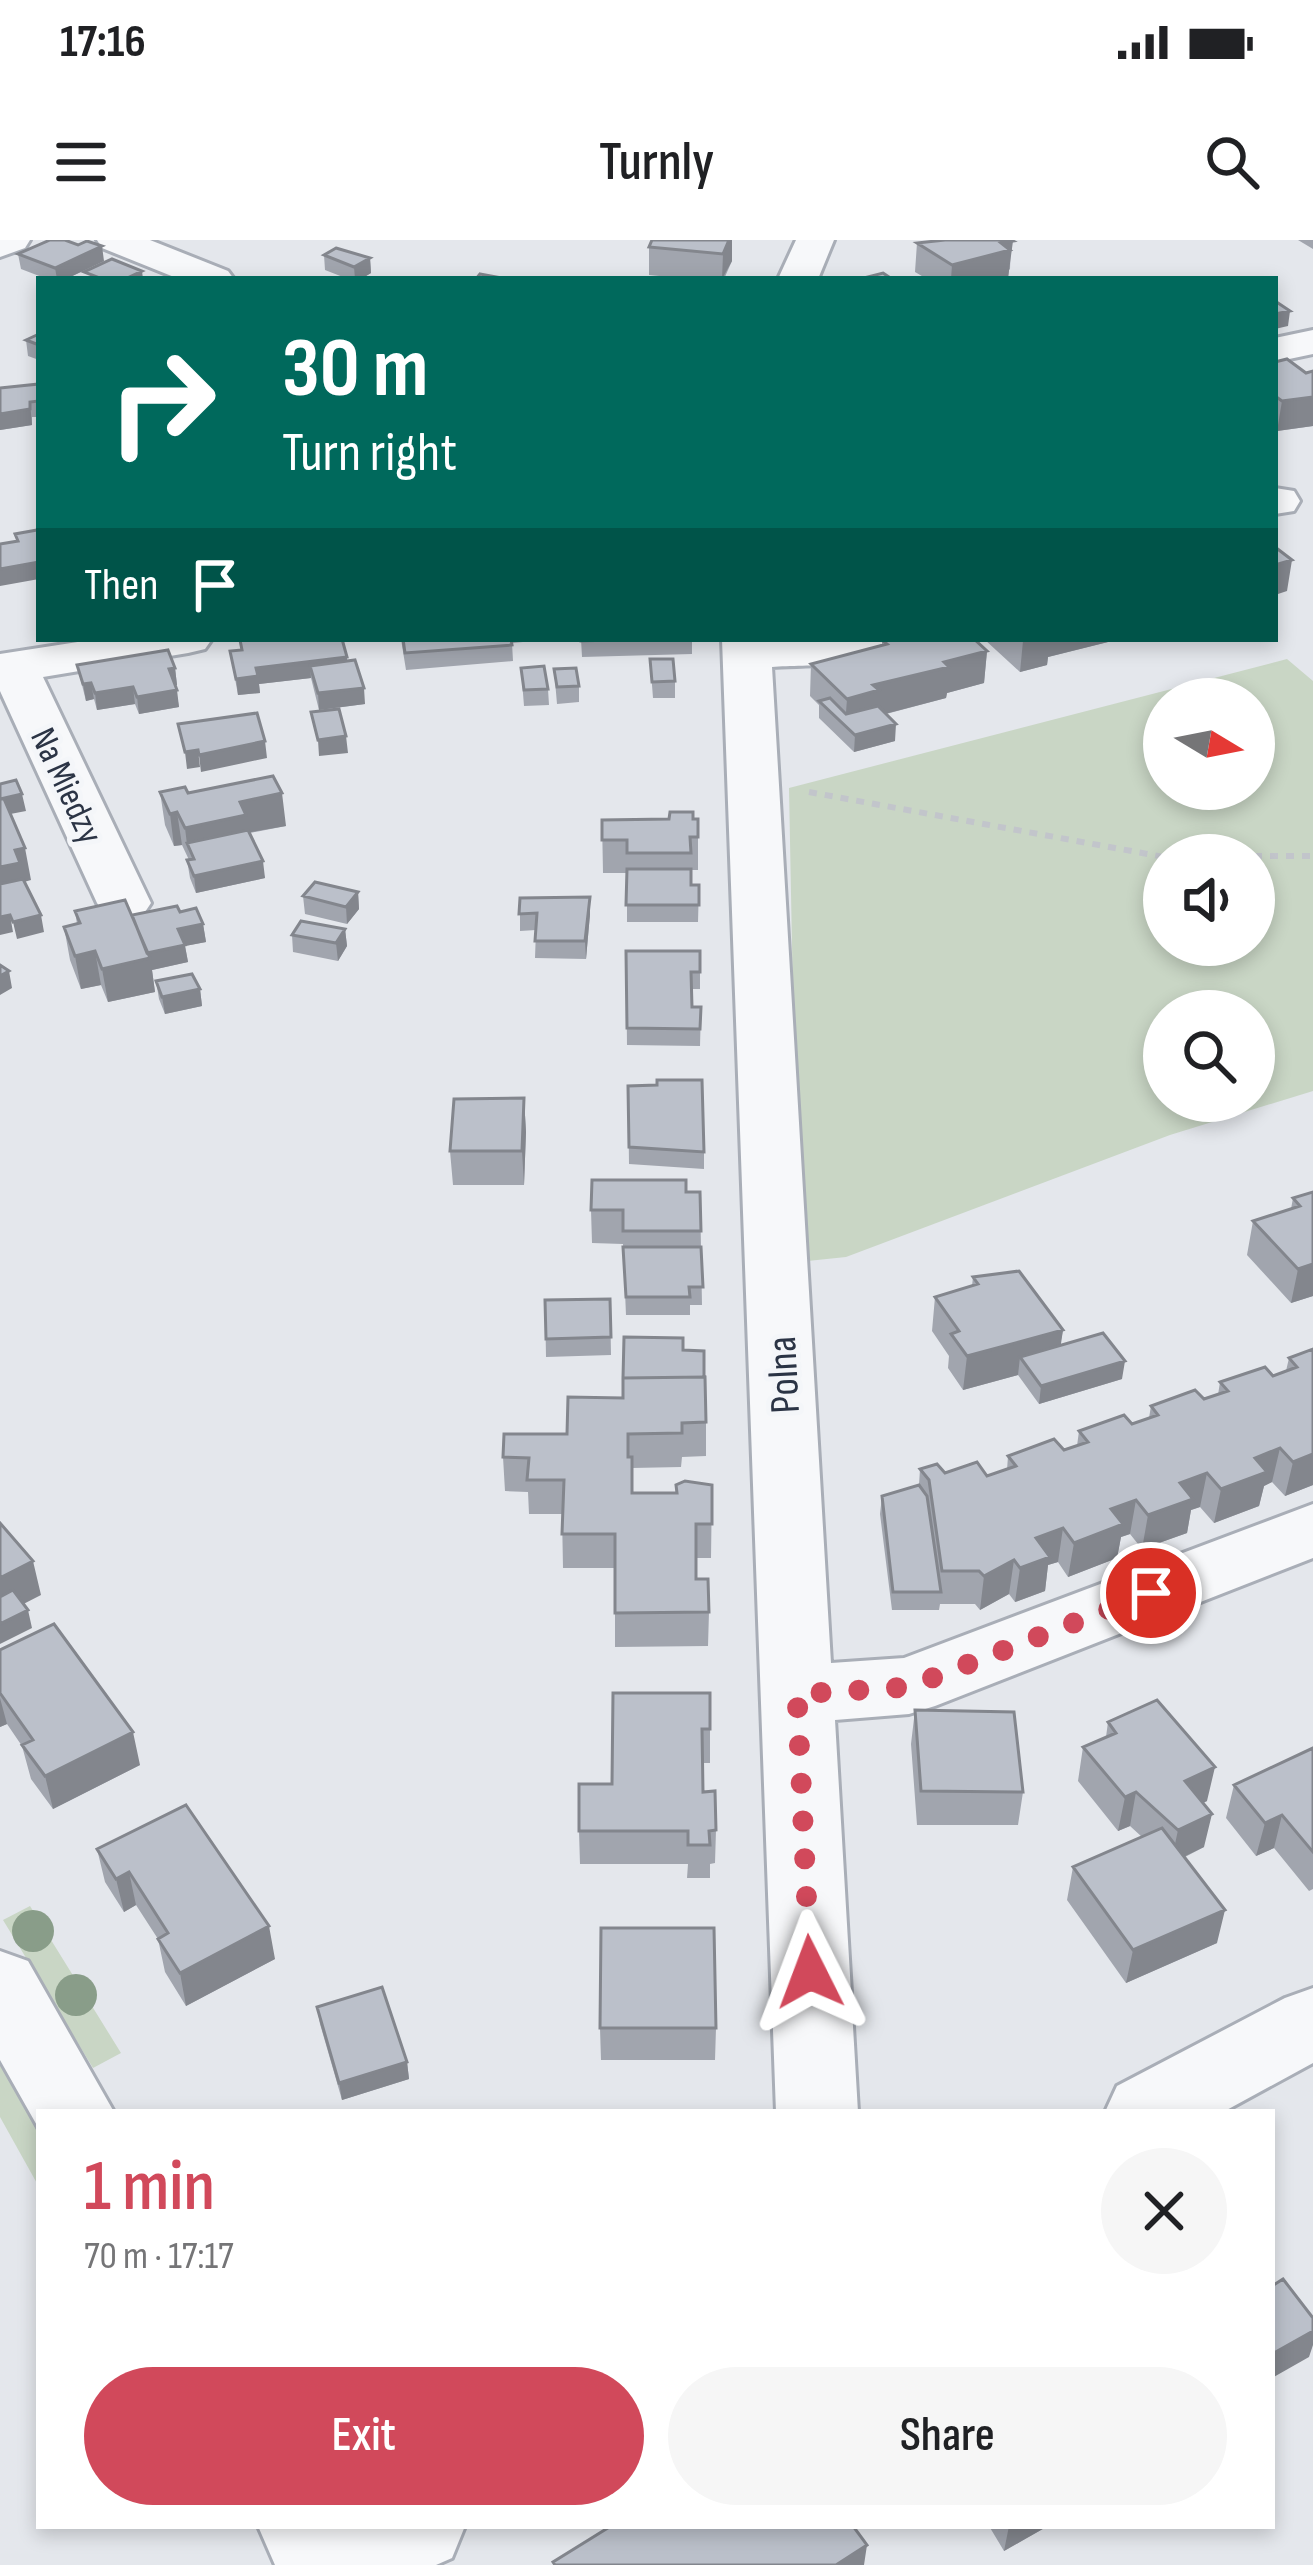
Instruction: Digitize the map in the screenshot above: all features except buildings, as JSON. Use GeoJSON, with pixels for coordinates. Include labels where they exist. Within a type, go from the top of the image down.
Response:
{"type":"FeatureCollection","features":[{"type":"Feature","properties":{"kind":"street"},"geometry":{"type":"LineString","coordinates":[[0,245],[11,240]]}},
{"type":"Feature","properties":{"kind":"street"},"geometry":{"type":"LineString","coordinates":[[116,240],[206,276]]}},
{"type":"Feature","properties":{"kind":"street"},"geometry":{"type":"LineString","coordinates":[[799,276],[815,240]]}},
{"type":"Feature","properties":{"kind":"street"},"geometry":{"type":"LineString","coordinates":[[1278,349],[1313,342]]}},
{"type":"Feature","properties":{"kind":"street","name":"Na Miedzy"},"geometry":{"type":"LineString","coordinates":[[124,903],[7,668],[169,642]]}},
{"type":"Feature","properties":{"kind":"street"},"geometry":{"type":"LineString","coordinates":[[747,646],[844,647],[861,642]]}},
{"type":"Feature","properties":{"kind":"street","name":"Polna"},"geometry":{"type":"LineString","coordinates":[[747,646],[817,2109]]}},
{"type":"Feature","properties":{"kind":"street"},"geometry":{"type":"LineString","coordinates":[[797,1694],[909,1687],[1313,1530]]}},
{"type":"Feature","properties":{"kind":"street"},"geometry":{"type":"LineString","coordinates":[[0,1985],[71,2109]]}},
{"type":"Feature","properties":{"kind":"street"},"geometry":{"type":"LineString","coordinates":[[1152,2109],[1313,2023]]}},
{"type":"Feature","properties":{"kind":"street"},"geometry":{"type":"LineString","coordinates":[[306,2529],[325,2565],[412,2529]]}},
{"type":"Feature","properties":{"kind":"path"},"geometry":{"type":"LineString","coordinates":[[802,790],[1143,853]]}},
{"type":"Feature","properties":{"kind":"path"},"geometry":{"type":"LineString","coordinates":[[1275,856],[1313,856]]}},
{"type":"Feature","properties":{"kind":"green space"},"geometry":{"type":"Polygon","coordinates":[[[1287,659],[1313,681],[1313,1091],[1275,1103],[1275,990],[1143,990],[1143,1122],[1212,1122],[846,1257],[798,1262],[789,788],[1143,696],[1143,810],[1275,810],[1275,678],[1214,678],[1287,659]]]}},
{"type":"Feature","properties":{"kind":"green space"},"geometry":{"type":"Polygon","coordinates":[[[30,1906],[121,2053],[93,2068],[3,1920],[30,1906]]]}},
{"type":"Feature","properties":{"kind":"green space"},"geometry":{"type":"Polygon","coordinates":[[[0,2063],[36,2123],[36,2182],[0,2117],[0,2063]]]}},
{"type":"Feature","properties":{"kind":"route"},"geometry":{"type":"LineString","coordinates":[[810,1972],[797,1694],[909,1687],[1151,1593]]}}]}
